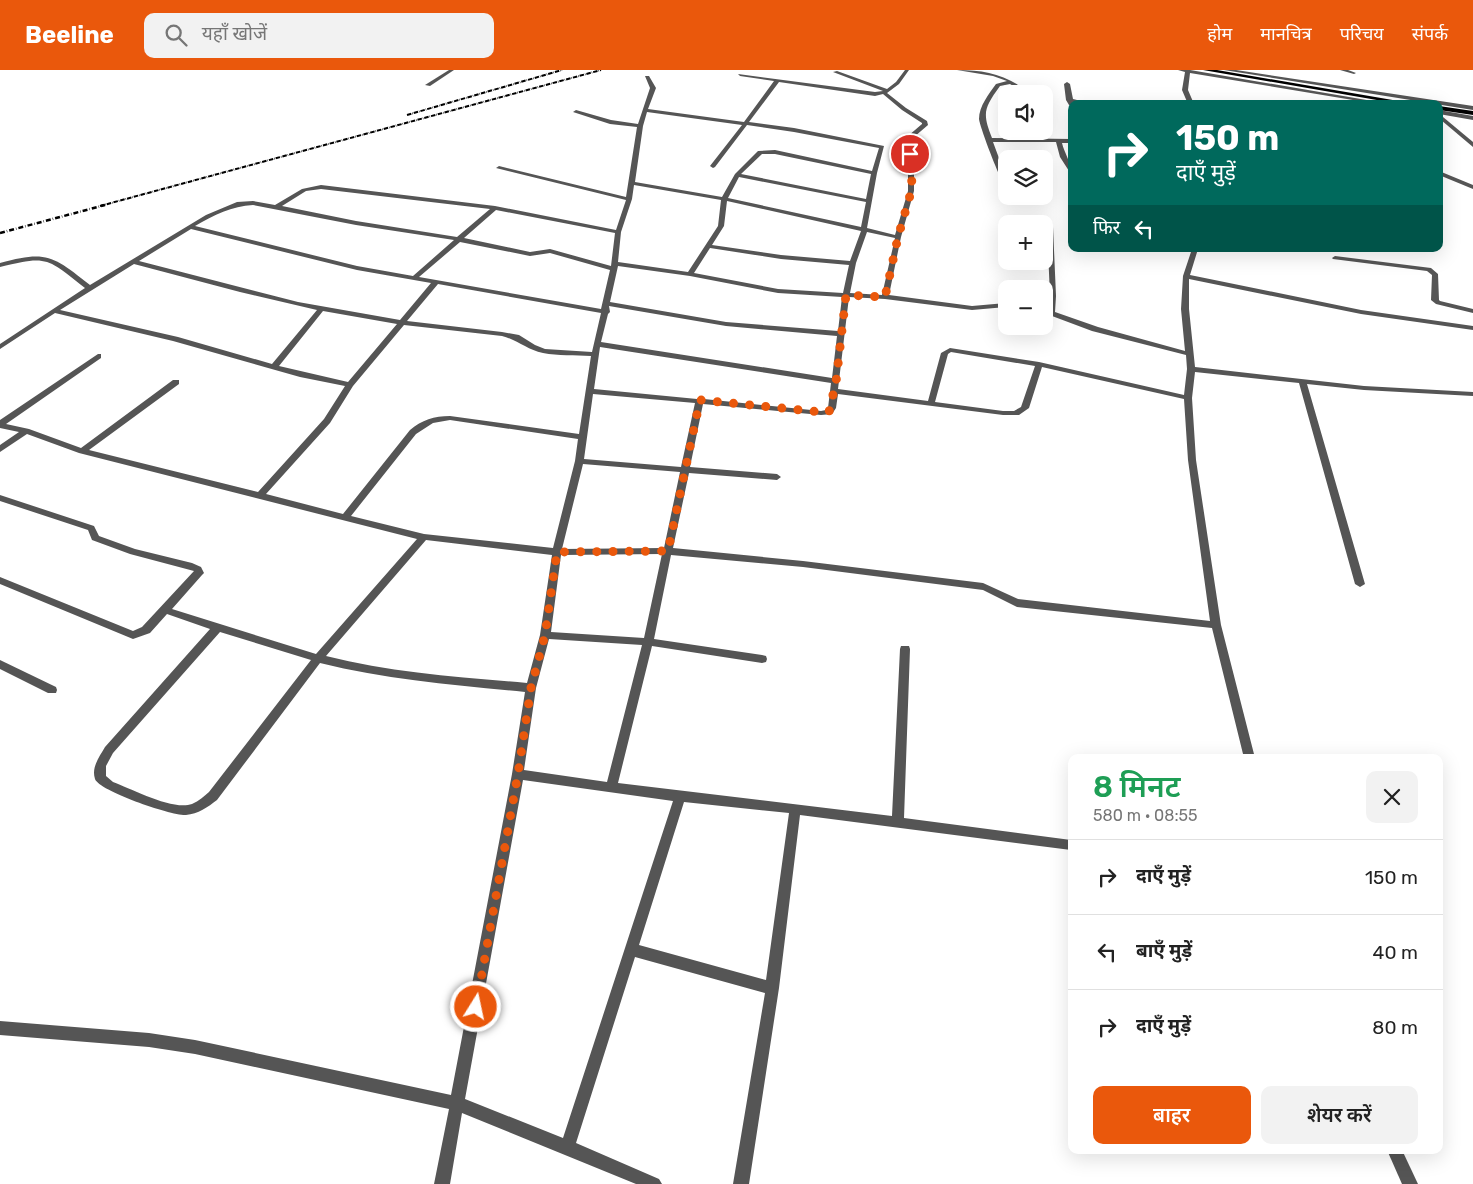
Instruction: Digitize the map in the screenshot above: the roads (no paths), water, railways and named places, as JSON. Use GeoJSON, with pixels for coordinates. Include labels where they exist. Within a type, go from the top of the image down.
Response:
{"type":"FeatureCollection","features":[{"type":"Feature","properties":{"kind":"main road"},"geometry":{"type":"LineString","coordinates":[[1206,70],[1390,100]]}},
{"type":"Feature","properties":{"kind":"main road"},"geometry":{"type":"LineString","coordinates":[[1443,109],[1473,113]]}},
{"type":"Feature","properties":{"kind":"street"},"geometry":{"type":"LineString","coordinates":[[428,85],[452,70]]}},
{"type":"Feature","properties":{"kind":"street"},"geometry":{"type":"LineString","coordinates":[[740,75],[862,92],[887,92],[897,85],[907,70]]}},
{"type":"Feature","properties":{"kind":"street"},"geometry":{"type":"LineString","coordinates":[[959,70],[994,75],[1015,85]]}},
{"type":"Feature","properties":{"kind":"street"},"geometry":{"type":"LineString","coordinates":[[1180,70],[1347,100]]}},
{"type":"Feature","properties":{"kind":"street"},"geometry":{"type":"LineString","coordinates":[[1220,76],[1226,70],[1421,100]]}},
{"type":"Feature","properties":{"kind":"street"},"geometry":{"type":"LineString","coordinates":[[1342,70],[1354,73]]}},
{"type":"Feature","properties":{"kind":"street"},"geometry":{"type":"LineString","coordinates":[[1188,71],[1185,90],[1189,100]]}},
{"type":"Feature","properties":{"kind":"street"},"geometry":{"type":"LineString","coordinates":[[834,73],[887,92],[904,109],[925,122],[926,125],[911,136],[911,192],[898,237],[885,297]]}},
{"type":"Feature","properties":{"kind":"street"},"geometry":{"type":"LineString","coordinates":[[442,1184],[518,774],[531,688],[545,635],[562,551],[597,349],[615,267],[618,232],[629,199],[640,126],[653,88],[647,77]]}},
{"type":"Feature","properties":{"kind":"street"},"geometry":{"type":"LineString","coordinates":[[713,166],[778,80]]}},
{"type":"Feature","properties":{"kind":"street"},"geometry":{"type":"LineString","coordinates":[[820,86],[826,81]]}},
{"type":"Feature","properties":{"kind":"street"},"geometry":{"type":"LineString","coordinates":[[998,165],[982,120],[986,102],[998,85],[1011,82]]}},
{"type":"Feature","properties":{"kind":"street"},"geometry":{"type":"LineString","coordinates":[[1067,84],[1070,100]]}},
{"type":"Feature","properties":{"kind":"street"},"geometry":{"type":"LineString","coordinates":[[1443,103],[1473,108]]}},
{"type":"Feature","properties":{"kind":"street"},"geometry":{"type":"LineString","coordinates":[[590,391],[826,413],[832,408],[846,295],[853,264],[864,230],[874,173],[882,148],[880,146],[812,133],[645,110]]}},
{"type":"Feature","properties":{"kind":"street"},"geometry":{"type":"LineString","coordinates":[[576,112],[610,122],[640,126]]}},
{"type":"Feature","properties":{"kind":"street"},"geometry":{"type":"LineString","coordinates":[[1443,113],[1473,118]]}},
{"type":"Feature","properties":{"kind":"street"},"geometry":{"type":"LineString","coordinates":[[1443,119],[1473,118]]}},
{"type":"Feature","properties":{"kind":"street"},"geometry":{"type":"LineString","coordinates":[[1443,121],[1473,144]]}},
{"type":"Feature","properties":{"kind":"street"},"geometry":{"type":"LineString","coordinates":[[988,140],[998,140]]}},
{"type":"Feature","properties":{"kind":"street"},"geometry":{"type":"LineString","coordinates":[[1053,140],[1068,141]]}},
{"type":"Feature","properties":{"kind":"street"},"geometry":{"type":"LineString","coordinates":[[1058,140],[1063,157],[1068,165]]}},
{"type":"Feature","properties":{"kind":"street"},"geometry":{"type":"LineString","coordinates":[[690,274],[722,226],[724,199],[737,176],[756,154],[766,151],[874,173]]}},
{"type":"Feature","properties":{"kind":"street"},"geometry":{"type":"LineString","coordinates":[[1063,157],[1068,157]]}},
{"type":"Feature","properties":{"kind":"street"},"geometry":{"type":"LineString","coordinates":[[499,168],[629,199]]}},
{"type":"Feature","properties":{"kind":"street"},"geometry":{"type":"LineString","coordinates":[[1443,175],[1473,187]]}},
{"type":"Feature","properties":{"kind":"street"},"geometry":{"type":"LineString","coordinates":[[737,176],[869,201]]}},
{"type":"Feature","properties":{"kind":"street"},"geometry":{"type":"LineString","coordinates":[[631,183],[724,199],[898,237]]}},
{"type":"Feature","properties":{"kind":"street"},"geometry":{"type":"LineString","coordinates":[[276,207],[304,190],[321,187],[495,208],[618,232]]}},
{"type":"Feature","properties":{"kind":"street"},"geometry":{"type":"LineString","coordinates":[[0,347],[89,288],[208,216],[237,204],[253,202],[356,223],[460,240],[530,254],[550,251],[615,267],[690,274],[778,291],[885,297],[972,308],[998,306]]}},
{"type":"Feature","properties":{"kind":"street"},"geometry":{"type":"LineString","coordinates":[[413,279],[495,208]]}},
{"type":"Feature","properties":{"kind":"street"},"geometry":{"type":"LineString","coordinates":[[190,227],[270,248],[435,283],[726,324],[842,334]]}},
{"type":"Feature","properties":{"kind":"street"},"geometry":{"type":"LineString","coordinates":[[709,246],[781,257],[853,264]]}},
{"type":"Feature","properties":{"kind":"street"},"geometry":{"type":"LineString","coordinates":[[1194,252],[1186,276],[1185,308],[1191,369],[1188,398],[1192,460],[1216,626],[1249,754]]}},
{"type":"Feature","properties":{"kind":"street"},"geometry":{"type":"LineString","coordinates":[[0,265],[28,257],[47,257],[89,288]]}},
{"type":"Feature","properties":{"kind":"street"},"geometry":{"type":"LineString","coordinates":[[1335,258],[1428,269],[1435,274],[1435,300],[1438,303],[1473,311]]}},
{"type":"Feature","properties":{"kind":"street"},"geometry":{"type":"LineString","coordinates":[[132,261],[257,295],[321,309],[516,337],[532,347],[544,351],[597,349],[836,382]]}},
{"type":"Feature","properties":{"kind":"street"},"geometry":{"type":"LineString","coordinates":[[1186,276],[1361,312],[1473,328]]}},
{"type":"Feature","properties":{"kind":"street"},"geometry":{"type":"LineString","coordinates":[[261,495],[331,415],[350,385],[435,283]]}},
{"type":"Feature","properties":{"kind":"street"},"geometry":{"type":"LineString","coordinates":[[274,367],[321,309]]}},
{"type":"Feature","properties":{"kind":"street"},"geometry":{"type":"LineString","coordinates":[[54,311],[174,339],[274,367],[350,385]]}},
{"type":"Feature","properties":{"kind":"street"},"geometry":{"type":"LineString","coordinates":[[1053,314],[1095,329],[1190,354]]}},
{"type":"Feature","properties":{"kind":"street"},"geometry":{"type":"LineString","coordinates":[[931,403],[946,351],[956,350],[1039,364],[1188,398]]}},
{"type":"Feature","properties":{"kind":"street"},"geometry":{"type":"LineString","coordinates":[[0,424],[98,356]]}},
{"type":"Feature","properties":{"kind":"street"},"geometry":{"type":"LineString","coordinates":[[834,392],[931,403],[1003,414],[1016,414],[1025,408],[1039,364]]}},
{"type":"Feature","properties":{"kind":"street"},"geometry":{"type":"LineString","coordinates":[[1191,369],[1400,391],[1473,394]]}},
{"type":"Feature","properties":{"kind":"street"},"geometry":{"type":"LineString","coordinates":[[1302,381],[1360,584]]}},
{"type":"Feature","properties":{"kind":"street"},"geometry":{"type":"LineString","coordinates":[[82,451],[176,382]]}},
{"type":"Feature","properties":{"kind":"street"},"geometry":{"type":"LineString","coordinates":[[611,787],[648,642],[700,400]]}},
{"type":"Feature","properties":{"kind":"street"},"geometry":{"type":"LineString","coordinates":[[346,516],[413,432],[423,423],[435,418],[450,418],[583,437]]}},
{"type":"Feature","properties":{"kind":"street"},"geometry":{"type":"LineString","coordinates":[[0,424],[82,451],[424,536],[562,551],[668,551],[803,564],[982,587],[1017,603],[1216,626]]}},
{"type":"Feature","properties":{"kind":"street"},"geometry":{"type":"LineString","coordinates":[[0,449],[26,432]]}},
{"type":"Feature","properties":{"kind":"street"},"geometry":{"type":"LineString","coordinates":[[579,461],[685,468],[777,477]]}},
{"type":"Feature","properties":{"kind":"street"},"geometry":{"type":"LineString","coordinates":[[0,498],[91,528],[99,540],[133,552],[192,566],[198,569],[199,573],[146,630],[133,635],[0,580]]}},
{"type":"Feature","properties":{"kind":"street"},"geometry":{"type":"LineString","coordinates":[[218,627],[109,750],[100,766],[100,778],[109,785],[168,807],[186,810],[200,806],[213,796],[319,658],[424,536]]}},
{"type":"Feature","properties":{"kind":"street"},"geometry":{"type":"LineString","coordinates":[[166,610],[277,647],[371,671],[402,676],[531,688]]}},
{"type":"Feature","properties":{"kind":"street"},"geometry":{"type":"LineString","coordinates":[[545,635],[648,642],[762,659]]}},
{"type":"Feature","properties":{"kind":"street"},"geometry":{"type":"LineString","coordinates":[[898,822],[906,649]]}},
{"type":"Feature","properties":{"kind":"street"},"geometry":{"type":"LineString","coordinates":[[0,664],[52,690]]}},
{"type":"Feature","properties":{"kind":"street"},"geometry":{"type":"LineString","coordinates":[[518,774],[1068,845]]}},
{"type":"Feature","properties":{"kind":"street"},"geometry":{"type":"LineString","coordinates":[[567,1147],[632,950],[680,796]]}},
{"type":"Feature","properties":{"kind":"street"},"geometry":{"type":"LineString","coordinates":[[741,1184],[772,988],[795,809]]}},
{"type":"Feature","properties":{"kind":"street"},"geometry":{"type":"LineString","coordinates":[[632,950],[772,988]]}},
{"type":"Feature","properties":{"kind":"street"},"geometry":{"type":"LineString","coordinates":[[0,1028],[149,1040],[195,1047],[458,1104],[654,1184]]}},
{"type":"Feature","properties":{"kind":"street"},"geometry":{"type":"LineString","coordinates":[[1396,1154],[1410,1184]]}},
{"type":"Feature","properties":{"kind":"railway"},"geometry":{"type":"LineString","coordinates":[[407,115],[562,70]]}},
{"type":"Feature","properties":{"kind":"railway"},"geometry":{"type":"LineString","coordinates":[[100,206],[601,70]]}},
{"type":"Feature","properties":{"kind":"railway"},"geometry":{"type":"LineString","coordinates":[[0,233],[105,205]]}}]}
